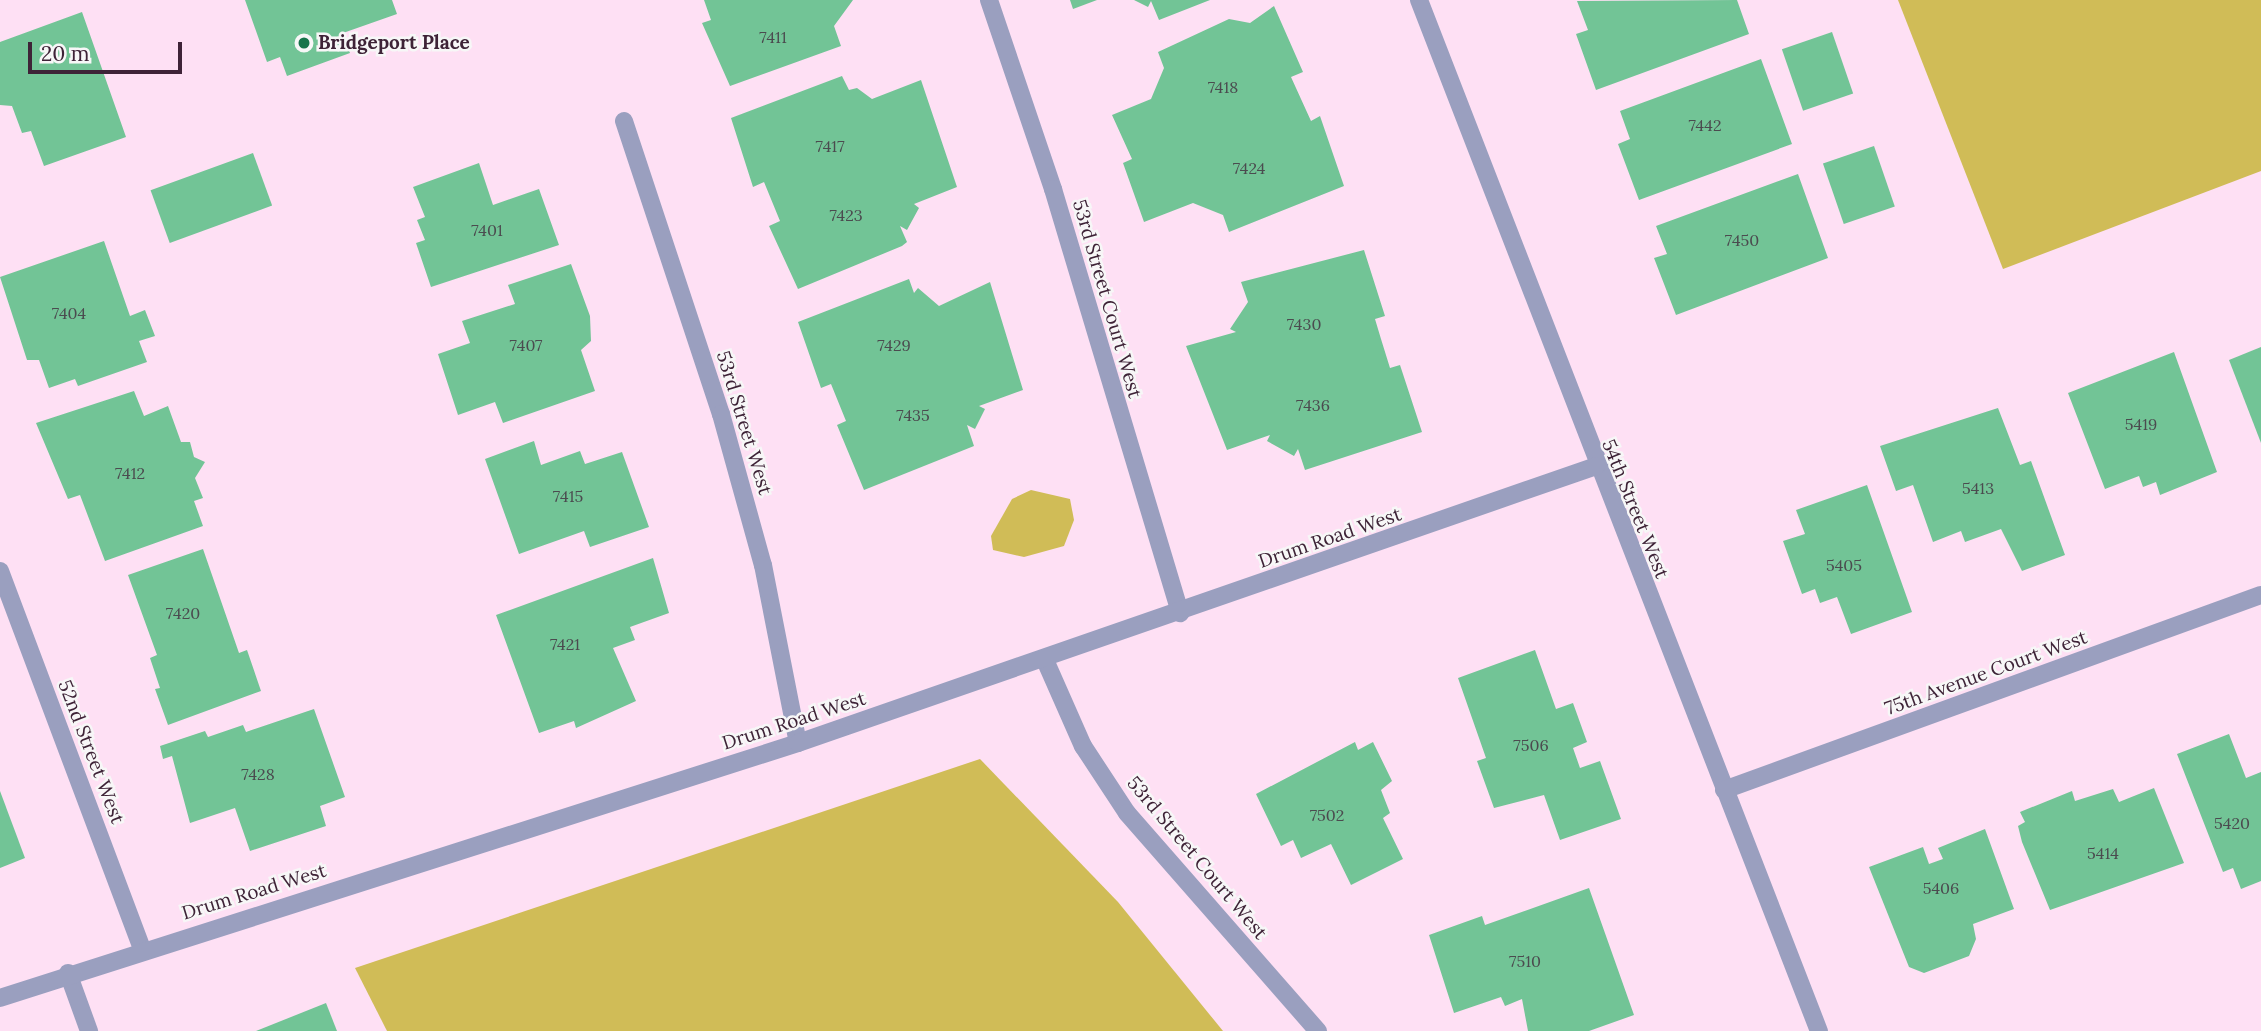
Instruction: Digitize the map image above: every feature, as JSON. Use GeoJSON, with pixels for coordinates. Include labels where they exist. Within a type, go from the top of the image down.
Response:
{"type":"FeatureCollection","features":[{"type":"Feature","properties":{"kind":"street","name":"53rd Street Court West"},"geometry":{"type":"LineString","coordinates":[[989,0],[1053,189],[1180,613]]}},
{"type":"Feature","properties":{"kind":"street","name":"54th Street West"},"geometry":{"type":"LineString","coordinates":[[1419,0],[1596,466],[1819,1031]]}},
{"type":"Feature","properties":{"kind":"street","name":"53rd Street West"},"geometry":{"type":"LineString","coordinates":[[624,121],[725,426],[764,565],[798,743]]}},
{"type":"Feature","properties":{"kind":"street","name":"Drum Road West"},"geometry":{"type":"LineString","coordinates":[[0,998],[142,949],[798,743],[1045,660],[1596,466]]}},
{"type":"Feature","properties":{"kind":"street","name":"52nd Street West"},"geometry":{"type":"LineString","coordinates":[[0,571],[142,949]]}},
{"type":"Feature","properties":{"kind":"street","name":"75th Avenue Court West"},"geometry":{"type":"LineString","coordinates":[[1724,790],[2261,595]]}},
{"type":"Feature","properties":{"kind":"street","name":"53rd Street Court West"},"geometry":{"type":"LineString","coordinates":[[1045,660],[1083,746],[1127,813],[1318,1031]]}},
{"type":"Feature","properties":{"kind":"street"},"geometry":{"type":"LineString","coordinates":[[68,973],[89,1031]]}},
{"type":"Feature","properties":{"kind":"shaded area"},"geometry":{"type":"Polygon","coordinates":[[[1898,0],[2261,0],[2261,171],[2003,269],[1898,0]]]}},
{"type":"Feature","properties":{"kind":"shaded area"},"geometry":{"type":"Polygon","coordinates":[[[1031,490],[1070,499],[1074,520],[1064,546],[1024,557],[993,550],[991,536],[1012,499],[1031,490]]]}},
{"type":"Feature","properties":{"kind":"shaded area"},"geometry":{"type":"Polygon","coordinates":[[[980,759],[1118,902],[1223,1031],[387,1031],[355,968],[980,759]]]}},
{"type":"Feature","properties":{"kind":"building","name":"Bridgeport Place"},"geometry":{"type":"Polygon","coordinates":[[[245,0],[392,0],[397,14],[343,33],[350,53],[287,76],[280,57],[267,62],[245,0]]]}},
{"type":"Feature","properties":{"kind":"building"},"geometry":{"type":"Polygon","coordinates":[[[704,0],[853,0],[834,26],[841,46],[730,86],[702,23],[711,20],[704,0]]]}},
{"type":"Feature","properties":{"kind":"building"},"geometry":{"type":"Polygon","coordinates":[[[1070,0],[1097,0],[1073,9],[1070,0]]]}},
{"type":"Feature","properties":{"kind":"building"},"geometry":{"type":"Polygon","coordinates":[[[1134,0],[1210,0],[1159,20],[1151,1],[1148,7],[1134,0]]]}},
{"type":"Feature","properties":{"kind":"building"},"geometry":{"type":"Polygon","coordinates":[[[1737,0],[1749,34],[1596,90],[1576,34],[1588,30],[1577,1],[1737,0]]]}},
{"type":"Feature","properties":{"kind":"building"},"geometry":{"type":"Polygon","coordinates":[[[1274,6],[1303,72],[1291,77],[1311,121],[1320,116],[1344,186],[1229,232],[1223,215],[1193,203],[1144,222],[1123,163],[1132,159],[1112,115],[1151,99],[1164,68],[1158,52],[1229,19],[1250,23],[1274,6]]]}},
{"type":"Feature","properties":{"kind":"building"},"geometry":{"type":"Polygon","coordinates":[[[82,12],[126,137],[44,166],[31,131],[22,133],[12,106],[0,105],[0,42],[82,12]]]}},
{"type":"Feature","properties":{"kind":"building"},"geometry":{"type":"Polygon","coordinates":[[[1832,32],[1853,93],[1803,111],[1782,49],[1832,32]]]}},
{"type":"Feature","properties":{"kind":"building"},"geometry":{"type":"Polygon","coordinates":[[[1761,59],[1792,144],[1639,200],[1618,144],[1630,139],[1620,111],[1761,59]]]}},
{"type":"Feature","properties":{"kind":"building"},"geometry":{"type":"Polygon","coordinates":[[[842,76],[849,90],[857,88],[872,99],[921,80],[957,187],[914,204],[919,208],[907,230],[900,226],[907,242],[902,246],[798,289],[769,226],[780,221],[764,182],[753,187],[731,118],[842,76]]]}},
{"type":"Feature","properties":{"kind":"building"},"geometry":{"type":"Polygon","coordinates":[[[1874,146],[1895,207],[1844,224],[1823,164],[1874,146]]]}},
{"type":"Feature","properties":{"kind":"building"},"geometry":{"type":"Polygon","coordinates":[[[253,153],[272,206],[170,243],[151,190],[253,153]]]}},
{"type":"Feature","properties":{"kind":"building"},"geometry":{"type":"Polygon","coordinates":[[[479,163],[493,205],[539,189],[559,245],[431,287],[416,243],[425,240],[417,220],[425,217],[413,187],[479,163]]]}},
{"type":"Feature","properties":{"kind":"building"},"geometry":{"type":"Polygon","coordinates":[[[1798,174],[1828,258],[1676,315],[1654,258],[1667,254],[1656,226],[1798,174]]]}},
{"type":"Feature","properties":{"kind":"building"},"geometry":{"type":"Polygon","coordinates":[[[104,241],[130,316],[145,310],[155,336],[139,341],[147,362],[78,386],[75,379],[49,388],[39,360],[27,360],[0,277],[104,241]]]}},
{"type":"Feature","properties":{"kind":"building"},"geometry":{"type":"Polygon","coordinates":[[[1364,250],[1385,316],[1375,319],[1390,368],[1400,365],[1422,432],[1305,470],[1298,449],[1294,456],[1267,441],[1270,435],[1227,450],[1186,346],[1236,332],[1230,329],[1248,302],[1241,282],[1364,250]]]}},
{"type":"Feature","properties":{"kind":"building"},"geometry":{"type":"Polygon","coordinates":[[[571,264],[590,316],[591,341],[581,350],[595,391],[503,423],[495,402],[458,415],[438,354],[470,343],[462,321],[515,304],[508,285],[571,264]]]}},
{"type":"Feature","properties":{"kind":"building"},"geometry":{"type":"Polygon","coordinates":[[[909,279],[914,293],[918,288],[939,306],[990,282],[1023,390],[979,406],[985,409],[975,429],[967,425],[974,446],[864,490],[837,425],[846,421],[831,384],[821,388],[798,322],[909,279]]]}},
{"type":"Feature","properties":{"kind":"building"},"geometry":{"type":"Polygon","coordinates":[[[2261,347],[2261,443],[2229,360],[2261,347]]]}},
{"type":"Feature","properties":{"kind":"building"},"geometry":{"type":"Polygon","coordinates":[[[2174,352],[2217,472],[2160,495],[2156,482],[2143,487],[2139,476],[2105,489],[2068,393],[2174,352]]]}},
{"type":"Feature","properties":{"kind":"building"},"geometry":{"type":"Polygon","coordinates":[[[134,391],[144,416],[168,406],[181,442],[190,442],[194,457],[205,462],[195,478],[203,498],[194,501],[203,526],[105,561],[80,495],[68,499],[36,423],[134,391]]]}},
{"type":"Feature","properties":{"kind":"building"},"geometry":{"type":"Polygon","coordinates":[[[1998,408],[2020,465],[2031,461],[2065,555],[2022,571],[2001,529],[1965,542],[1961,531],[1933,542],[1913,485],[1896,491],[1880,446],[1998,408]]]}},
{"type":"Feature","properties":{"kind":"building"},"geometry":{"type":"Polygon","coordinates":[[[534,441],[541,465],[580,451],[585,464],[622,452],[649,527],[590,547],[584,531],[519,554],[485,459],[534,441]]]}},
{"type":"Feature","properties":{"kind":"building"},"geometry":{"type":"Polygon","coordinates":[[[1867,485],[1912,612],[1851,634],[1837,597],[1820,603],[1815,589],[1802,594],[1783,541],[1805,534],[1796,510],[1867,485]]]}},
{"type":"Feature","properties":{"kind":"building"},"geometry":{"type":"Polygon","coordinates":[[[203,549],[239,653],[247,650],[261,691],[168,725],[155,689],[160,688],[150,658],[157,655],[128,575],[203,549]]]}},
{"type":"Feature","properties":{"kind":"building"},"geometry":{"type":"Polygon","coordinates":[[[653,558],[669,613],[630,627],[635,640],[613,648],[636,701],[576,728],[574,721],[539,733],[496,615],[653,558]]]}},
{"type":"Feature","properties":{"kind":"building"},"geometry":{"type":"Polygon","coordinates":[[[1535,650],[1556,709],[1573,703],[1587,742],[1573,748],[1580,768],[1600,761],[1621,819],[1560,840],[1544,795],[1494,808],[1477,761],[1486,758],[1458,678],[1535,650]]]}},
{"type":"Feature","properties":{"kind":"building"},"geometry":{"type":"Polygon","coordinates":[[[314,709],[345,797],[320,806],[326,826],[250,851],[235,808],[190,823],[172,756],[163,759],[160,746],[205,731],[208,737],[243,725],[246,732],[314,709]]]}},
{"type":"Feature","properties":{"kind":"building"},"geometry":{"type":"Polygon","coordinates":[[[2229,734],[2246,778],[2261,772],[2261,881],[2241,889],[2233,868],[2223,872],[2177,754],[2229,734]]]}},
{"type":"Feature","properties":{"kind":"building"},"geometry":{"type":"Polygon","coordinates":[[[1355,742],[1358,750],[1373,742],[1392,781],[1381,790],[1390,813],[1383,818],[1403,859],[1351,885],[1331,844],[1301,858],[1293,840],[1281,846],[1256,794],[1355,742]]]}},
{"type":"Feature","properties":{"kind":"building"},"geometry":{"type":"Polygon","coordinates":[[[2154,788],[2184,863],[2050,910],[2022,842],[2018,826],[2025,822],[2020,812],[2072,791],[2075,801],[2113,789],[2119,802],[2154,788]]]}},
{"type":"Feature","properties":{"kind":"building"},"geometry":{"type":"Polygon","coordinates":[[[0,791],[25,858],[0,868],[0,791]]]}},
{"type":"Feature","properties":{"kind":"building"},"geometry":{"type":"Polygon","coordinates":[[[1985,829],[2014,909],[1973,924],[1976,939],[1969,956],[1924,973],[1909,967],[1869,867],[1923,847],[1929,864],[1943,859],[1938,848],[1985,829]]]}},
{"type":"Feature","properties":{"kind":"building"},"geometry":{"type":"Polygon","coordinates":[[[1589,888],[1634,1015],[1589,1031],[1528,1031],[1522,999],[1505,1006],[1501,997],[1454,1013],[1429,935],[1482,916],[1485,925],[1589,888]]]}},
{"type":"Feature","properties":{"kind":"building"},"geometry":{"type":"Polygon","coordinates":[[[326,1003],[337,1031],[256,1031],[326,1003]]]}},
{"type":"Feature","properties":{"kind":"place","name":"Bridgeport Place"},"geometry":{"type":"Point","coordinates":[304,43]}}]}
